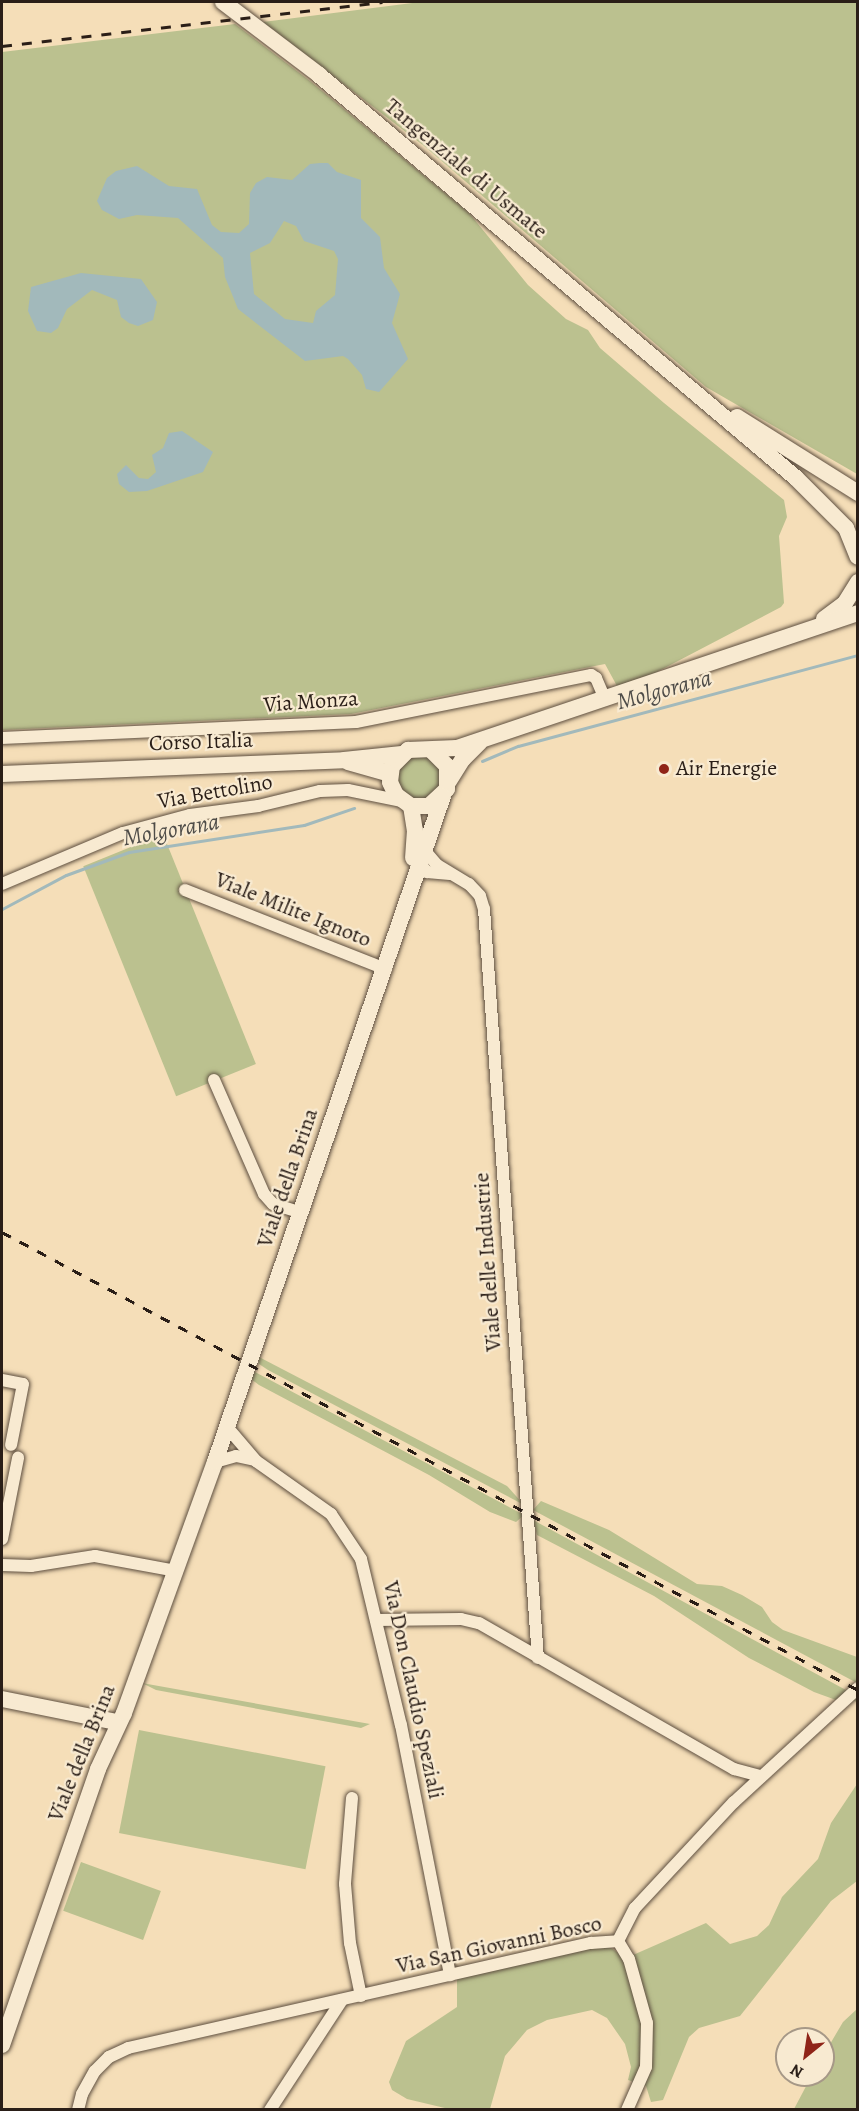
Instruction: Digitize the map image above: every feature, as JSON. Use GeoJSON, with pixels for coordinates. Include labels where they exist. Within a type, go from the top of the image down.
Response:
{"type":"FeatureCollection","features":[{"type":"Feature","properties":{"kind":"main road","name":"Tangenziale di Usmate"},"geometry":{"type":"LineString","coordinates":[[222,2],[320,75],[677,375]]}},
{"type":"Feature","properties":{"kind":"main road"},"geometry":{"type":"LineString","coordinates":[[677,375],[858,493]]}},
{"type":"Feature","properties":{"kind":"main road"},"geometry":{"type":"LineString","coordinates":[[677,375],[833,513],[850,534],[858,557]]}},
{"type":"Feature","properties":{"kind":"main road"},"geometry":{"type":"LineString","coordinates":[[805,459],[858,484]]}},
{"type":"Feature","properties":{"kind":"main road"},"geometry":{"type":"LineString","coordinates":[[809,629],[845,603],[858,582]]}},
{"type":"Feature","properties":{"kind":"main road"},"geometry":{"type":"LineString","coordinates":[[390,778],[402,754],[416,748],[431,750],[457,748],[487,735],[605,699],[858,613]]}},
{"type":"Feature","properties":{"kind":"main road","name":"Viale della Brina"},"geometry":{"type":"LineString","coordinates":[[406,910],[420,848],[446,789],[463,759],[487,735]]}},
{"type":"Feature","properties":{"kind":"main road"},"geometry":{"type":"LineString","coordinates":[[344,760],[390,778],[406,803],[429,806],[446,789],[443,760],[431,750]]}},
{"type":"Feature","properties":{"kind":"main road","name":"Corso Italia"},"geometry":{"type":"LineString","coordinates":[[2,774],[149,765],[344,760],[402,754]]}},
{"type":"Feature","properties":{"kind":"main road","name":"Viale della Brina"},"geometry":{"type":"LineString","coordinates":[[2,2045],[98,1769],[114,1739],[117,1722],[124,1713],[209,1479],[420,869],[420,848],[406,803]]}},
{"type":"Feature","properties":{"kind":"main road"},"geometry":{"type":"LineString","coordinates":[[2,1699],[117,1722]]}},
{"type":"Feature","properties":{"kind":"street","name":"Via Monza"},"geometry":{"type":"LineString","coordinates":[[2,738],[356,722],[591,675],[596,678],[605,699]]}},
{"type":"Feature","properties":{"kind":"street"},"geometry":{"type":"LineString","coordinates":[[373,797],[390,778]]}},
{"type":"Feature","properties":{"kind":"street","name":"Via Bettolino"},"geometry":{"type":"LineString","coordinates":[[2,884],[123,832],[190,815],[258,806],[321,791],[348,790],[406,803]]}},
{"type":"Feature","properties":{"kind":"street","name":"Viale delle Industrie"},"geometry":{"type":"LineString","coordinates":[[420,848],[480,896],[484,909],[538,1658]]}},
{"type":"Feature","properties":{"kind":"street","name":"Viale delle Industrie"},"geometry":{"type":"LineString","coordinates":[[420,869],[454,875]]}},
{"type":"Feature","properties":{"kind":"street","name":"Viale Milite Ignoto"},"geometry":{"type":"LineString","coordinates":[[185,890],[386,969]]}},
{"type":"Feature","properties":{"kind":"street"},"geometry":{"type":"LineString","coordinates":[[214,1080],[264,1194],[273,1204],[300,1212]]}},
{"type":"Feature","properties":{"kind":"street"},"geometry":{"type":"LineString","coordinates":[[2,1380],[23,1384],[11,1444]]}},
{"type":"Feature","properties":{"kind":"street","name":"Via Don Claudio Speziali"},"geometry":{"type":"LineString","coordinates":[[226,1426],[256,1461],[340,1523],[361,1559],[401,1725],[450,1975]]}},
{"type":"Feature","properties":{"kind":"street"},"geometry":{"type":"LineString","coordinates":[[215,1462],[236,1456],[256,1461]]}},
{"type":"Feature","properties":{"kind":"street"},"geometry":{"type":"LineString","coordinates":[[2,1539],[18,1458]]}},
{"type":"Feature","properties":{"kind":"street"},"geometry":{"type":"LineString","coordinates":[[2,1564],[31,1566],[95,1556],[176,1571]]}},
{"type":"Feature","properties":{"kind":"street"},"geometry":{"type":"LineString","coordinates":[[376,1620],[470,1619],[734,1769],[761,1776]]}},
{"type":"Feature","properties":{"kind":"street","name":"Via San Giovanni Bosco"},"geometry":{"type":"LineString","coordinates":[[78,2109],[82,2094],[95,2072],[109,2057],[128,2048],[591,1943],[618,1941],[635,1908],[743,1792],[858,1688]]}},
{"type":"Feature","properties":{"kind":"street"},"geometry":{"type":"LineString","coordinates":[[734,1769],[743,1792]]}},
{"type":"Feature","properties":{"kind":"street"},"geometry":{"type":"LineString","coordinates":[[352,1798],[345,1884],[350,1943],[361,1996]]}},
{"type":"Feature","properties":{"kind":"street"},"geometry":{"type":"LineString","coordinates":[[618,1941],[627,1955],[643,2002],[648,2048],[642,2080],[627,2109]]}},
{"type":"Feature","properties":{"kind":"street"},"geometry":{"type":"LineString","coordinates":[[270,2109],[342,2000]]}},
{"type":"Feature","properties":{"kind":"green space"},"geometry":{"type":"Polygon","coordinates":[[[420,2],[857,2],[857,474],[706,387],[424,146],[263,22],[420,2]]]}},
{"type":"Feature","properties":{"kind":"green space"},"geometry":{"type":"Polygon","coordinates":[[[235,24],[310,81],[469,213],[528,285],[566,319],[588,330],[600,348],[784,500],[787,517],[779,536],[784,603],[781,607],[655,673],[617,686],[605,664],[351,714],[2,730],[2,52],[235,24]]]}},
{"type":"Feature","properties":{"kind":"green space"},"geometry":{"type":"Polygon","coordinates":[[[420,755],[435,762],[442,777],[435,792],[420,799],[405,792],[398,777],[405,762],[420,755]]]}},
{"type":"Feature","properties":{"kind":"green space"},"geometry":{"type":"Polygon","coordinates":[[[163,834],[256,1064],[176,1096],[83,866],[163,834]]]}},
{"type":"Feature","properties":{"kind":"green space"},"geometry":{"type":"Polygon","coordinates":[[[259,1357],[507,1486],[524,1505],[268,1370],[259,1364],[259,1357]]]}},
{"type":"Feature","properties":{"kind":"green space"},"geometry":{"type":"Polygon","coordinates":[[[253,1371],[524,1515],[516,1522],[490,1512],[429,1475],[259,1385],[251,1379],[253,1371]]]}},
{"type":"Feature","properties":{"kind":"green space"},"geometry":{"type":"Polygon","coordinates":[[[541,1501],[609,1530],[697,1584],[722,1586],[742,1595],[762,1607],[772,1622],[783,1630],[857,1657],[857,1683],[533,1510],[541,1501]]]}},
{"type":"Feature","properties":{"kind":"green space"},"geometry":{"type":"Polygon","coordinates":[[[533,1520],[857,1696],[856,1702],[849,1696],[836,1700],[814,1692],[749,1658],[654,1596],[537,1535],[533,1520]]]}},
{"type":"Feature","properties":{"kind":"green space"},"geometry":{"type":"Polygon","coordinates":[[[142,1683],[370,1724],[361,1728],[156,1690],[142,1683]]]}},
{"type":"Feature","properties":{"kind":"green space"},"geometry":{"type":"Polygon","coordinates":[[[139,1730],[326,1766],[305,1869],[119,1833],[139,1730]]]}},
{"type":"Feature","properties":{"kind":"green space"},"geometry":{"type":"Polygon","coordinates":[[[857,1784],[857,1881],[831,1901],[740,2016],[699,2028],[689,2037],[663,2100],[651,2102],[646,2086],[628,2080],[631,2067],[625,2044],[607,2018],[592,2010],[547,2020],[527,2030],[505,2056],[490,2109],[449,2109],[407,2099],[392,2090],[389,2082],[406,2041],[457,2007],[457,1979],[605,1944],[623,1956],[633,1955],[706,1923],[730,1944],[757,1936],[769,1925],[782,1897],[818,1859],[831,1823],[857,1784]]]}},
{"type":"Feature","properties":{"kind":"green space"},"geometry":{"type":"Polygon","coordinates":[[[81,1862],[161,1891],[143,1940],[63,1911],[81,1862]]]}},
{"type":"Feature","properties":{"kind":"green space"},"geometry":{"type":"Polygon","coordinates":[[[857,2009],[857,2109],[794,2109],[806,2087],[835,2087],[835,2036],[843,2022],[857,2009]]]}},
{"type":"Feature","properties":{"kind":"water"},"geometry":{"type":"Polygon","coordinates":[[[328,163],[337,172],[361,180],[361,218],[380,237],[384,268],[400,294],[392,323],[408,359],[379,392],[366,389],[362,375],[343,356],[305,361],[238,309],[225,277],[223,258],[178,218],[137,215],[119,219],[102,210],[97,201],[107,178],[116,171],[137,166],[169,186],[197,189],[212,225],[221,232],[239,233],[249,224],[250,193],[256,183],[267,177],[292,180],[310,164],[328,163]],[[284,221],[270,243],[250,253],[254,294],[285,319],[313,323],[316,311],[335,295],[338,259],[334,251],[304,241],[296,226],[284,221]]]}},
{"type":"Feature","properties":{"kind":"water"},"geometry":{"type":"Polygon","coordinates":[[[81,273],[141,279],[157,302],[153,320],[138,326],[129,323],[121,317],[117,300],[92,290],[67,309],[58,328],[51,333],[37,331],[28,311],[31,287],[81,273]]]}},
{"type":"Feature","properties":{"kind":"water"},"geometry":{"type":"Polygon","coordinates":[[[182,431],[213,452],[203,472],[147,491],[129,492],[119,484],[117,474],[126,465],[139,478],[148,479],[156,472],[152,455],[163,448],[169,433],[182,431]]]}},
{"type":"Feature","properties":{"kind":"waterway","name":"Molgorana"},"geometry":{"type":"LineString","coordinates":[[482,761],[518,746],[858,655]]}},
{"type":"Feature","properties":{"kind":"waterway","name":"Molgorana"},"geometry":{"type":"LineString","coordinates":[[2,909],[66,875],[129,852],[304,825],[354,808]]}},
{"type":"Feature","properties":{"kind":"railway"},"geometry":{"type":"LineString","coordinates":[[2,46],[382,2]]}},
{"type":"Feature","properties":{"kind":"railway"},"geometry":{"type":"LineString","coordinates":[[2,1232],[858,1690]]}},
{"type":"Feature","properties":{"kind":"place","name":"Air Energie"},"geometry":{"type":"Point","coordinates":[664,769]}}]}
